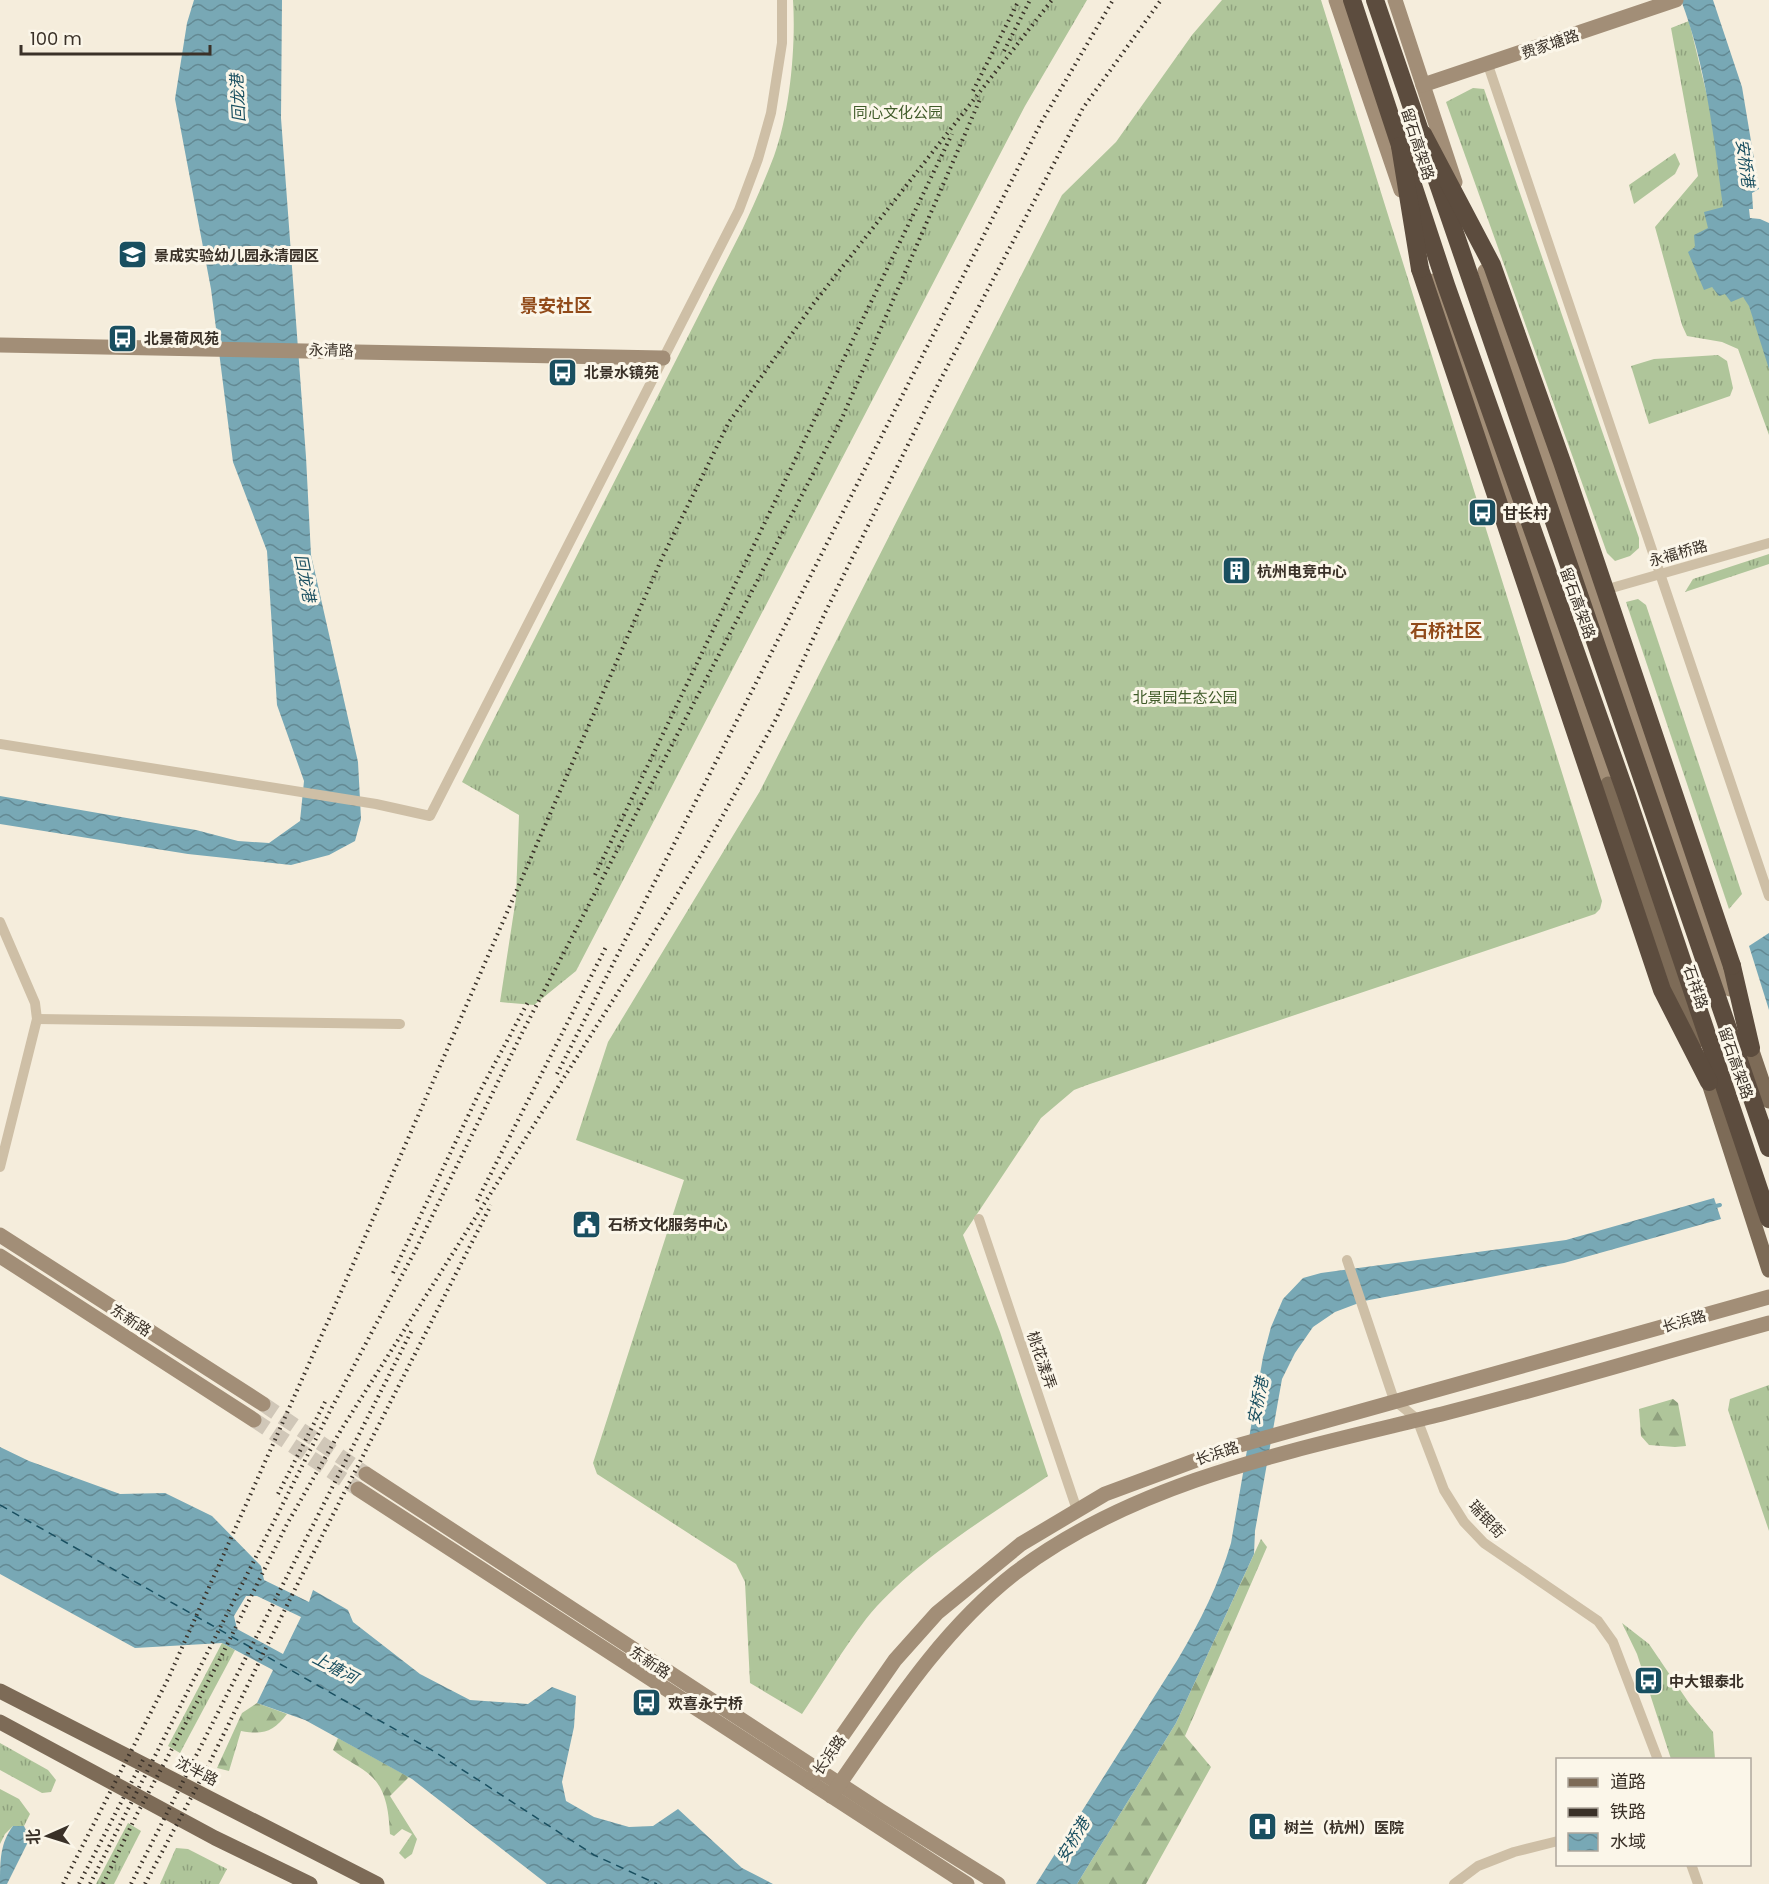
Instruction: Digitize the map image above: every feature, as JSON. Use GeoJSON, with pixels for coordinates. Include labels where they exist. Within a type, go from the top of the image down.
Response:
{"type":"FeatureCollection","features":[{"type":"Feature","properties":{"kind":"highway","name":"留石高架路"},"geometry":{"type":"LineString","coordinates":[[1352,0],[1446,285],[1626,794],[1769,1219]]}},
{"type":"Feature","properties":{"kind":"highway","name":"留石高架路"},"geometry":{"type":"LineString","coordinates":[[1376,0],[1510,397],[1769,1148]]}},
{"type":"Feature","properties":{"kind":"highway"},"geometry":{"type":"LineString","coordinates":[[1423,134],[1492,265],[1562,462],[1732,966],[1751,1048]]}},
{"type":"Feature","properties":{"kind":"highway"},"geometry":{"type":"LineString","coordinates":[[1400,146],[1420,268],[1662,990],[1709,1082]]}},
{"type":"Feature","properties":{"kind":"main road","name":"石祥路"},"geometry":{"type":"LineString","coordinates":[[1336,0],[1418,239],[1556,626],[1709,1082],[1769,1270]]}},
{"type":"Feature","properties":{"kind":"main road"},"geometry":{"type":"LineString","coordinates":[[1395,0],[1769,1101]]}},
{"type":"Feature","properties":{"kind":"main road","name":"费家塘路"},"geometry":{"type":"LineString","coordinates":[[1423,85],[1676,0]]}},
{"type":"Feature","properties":{"kind":"main road","name":"永清路"},"geometry":{"type":"LineString","coordinates":[[0,345],[663,358]]}},
{"type":"Feature","properties":{"kind":"main road","name":"东新路"},"geometry":{"type":"LineString","coordinates":[[0,1235],[263,1404]]}},
{"type":"Feature","properties":{"kind":"main road","name":"东新路"},"geometry":{"type":"LineString","coordinates":[[0,1256],[254,1420]]}},
{"type":"Feature","properties":{"kind":"main road","name":"长浜路"},"geometry":{"type":"LineString","coordinates":[[814,1776],[895,1660],[937,1613],[1021,1544],[1105,1494],[1202,1457],[1333,1418],[1769,1297]]}},
{"type":"Feature","properties":{"kind":"main road","name":"长浜路"},"geometry":{"type":"LineString","coordinates":[[835,1790],[918,1672],[965,1619],[1015,1573],[1062,1541],[1120,1510],[1209,1476],[1769,1323]]}},
{"type":"Feature","properties":{"kind":"main road","name":"东新路"},"geometry":{"type":"LineString","coordinates":[[366,1474],[835,1790],[967,1884]]}},
{"type":"Feature","properties":{"kind":"main road","name":"东新路"},"geometry":{"type":"LineString","coordinates":[[358,1489],[814,1776]]}},
{"type":"Feature","properties":{"kind":"main road","name":"沈半路"},"geometry":{"type":"LineString","coordinates":[[0,1691],[377,1884]]}},
{"type":"Feature","properties":{"kind":"main road"},"geometry":{"type":"LineString","coordinates":[[0,1722],[215,1838],[310,1884]]}},
{"type":"Feature","properties":{"kind":"main road","name":"东新路"},"geometry":{"type":"LineString","coordinates":[[835,1790],[998,1884]]}},
{"type":"Feature","properties":{"kind":"street"},"geometry":{"type":"LineString","coordinates":[[0,744],[376,804],[430,816],[739,210],[758,159],[771,113],[782,43],[782,0]]}},
{"type":"Feature","properties":{"kind":"street"},"geometry":{"type":"LineString","coordinates":[[1488,65],[1769,896]]}},
{"type":"Feature","properties":{"kind":"street","name":"永福桥路"},"geometry":{"type":"LineString","coordinates":[[1595,593],[1769,543]]}},
{"type":"Feature","properties":{"kind":"street"},"geometry":{"type":"LineString","coordinates":[[0,922],[34,1003],[38,1019],[0,1167]]}},
{"type":"Feature","properties":{"kind":"street"},"geometry":{"type":"LineString","coordinates":[[38,1019],[400,1024]]}},
{"type":"Feature","properties":{"kind":"street","name":"桃花漾弄"},"geometry":{"type":"LineString","coordinates":[[979,1219],[1077,1510]]}},
{"type":"Feature","properties":{"kind":"street"},"geometry":{"type":"LineString","coordinates":[[1347,1260],[1394,1401],[1417,1419]]}},
{"type":"Feature","properties":{"kind":"street","name":"瑞银街"},"geometry":{"type":"LineString","coordinates":[[1417,1419],[1444,1490],[1464,1522],[1484,1543],[1598,1622],[1613,1642],[1657,1758]]}},
{"type":"Feature","properties":{"kind":"street"},"geometry":{"type":"LineString","coordinates":[[1454,1884],[1478,1866],[1514,1852],[1556,1841]]}},
{"type":"Feature","properties":{"kind":"street"},"geometry":{"type":"LineString","coordinates":[[1692,1866],[1698,1884]]}},
{"type":"Feature","properties":{"kind":"green space","name":"同心文化公园"},"geometry":{"type":"Polygon","coordinates":[[[793,0],[1087,0],[1025,106],[576,971],[534,1005],[500,1002],[516,898],[519,815],[462,782],[743,228],[763,183],[780,139],[788,99],[793,58],[793,0]]]}},
{"type":"Feature","properties":{"kind":"green space","name":"北景园生态公园"},"geometry":{"type":"Polygon","coordinates":[[[1222,0],[1321,0],[1602,901],[1600,909],[1595,914],[1074,1090],[1041,1118],[963,1235],[1000,1332],[1048,1476],[976,1524],[928,1560],[884,1598],[841,1654],[802,1714],[750,1683],[745,1582],[736,1564],[597,1474],[593,1463],[684,1180],[576,1140],[608,1042],[760,791],[1062,195],[1116,142],[1192,35],[1222,0]]]}},
{"type":"Feature","properties":{"kind":"green space"},"geometry":{"type":"Polygon","coordinates":[[[1689,21],[1711,112],[1738,206],[1708,228],[1712,287],[1743,297],[1750,304],[1769,362],[1769,435],[1738,349],[1722,342],[1687,336],[1655,227],[1698,176],[1671,28],[1689,21]]]}},
{"type":"Feature","properties":{"kind":"green space"},"geometry":{"type":"Polygon","coordinates":[[[1473,88],[1484,89],[1639,538],[1639,548],[1630,556],[1615,561],[1607,553],[1446,102],[1473,88]]]}},
{"type":"Feature","properties":{"kind":"green space"},"geometry":{"type":"Polygon","coordinates":[[[1675,153],[1680,164],[1675,174],[1634,204],[1629,185],[1675,153]]]}},
{"type":"Feature","properties":{"kind":"green space"},"geometry":{"type":"Polygon","coordinates":[[[1718,355],[1727,361],[1733,388],[1730,396],[1649,424],[1631,366],[1654,359],[1718,355]]]}},
{"type":"Feature","properties":{"kind":"green space"},"geometry":{"type":"Polygon","coordinates":[[[1769,554],[1769,564],[1685,592],[1693,579],[1769,554]]]}},
{"type":"Feature","properties":{"kind":"green space"},"geometry":{"type":"Polygon","coordinates":[[[1638,599],[1646,605],[1742,894],[1729,909],[1626,602],[1638,599]]]}},
{"type":"Feature","properties":{"kind":"green space"},"geometry":{"type":"Polygon","coordinates":[[[1769,1385],[1769,1531],[1728,1410],[1730,1399],[1769,1385]]]}},
{"type":"Feature","properties":{"kind":"green space"},"geometry":{"type":"Polygon","coordinates":[[[1673,1399],[1678,1403],[1686,1446],[1649,1445],[1641,1436],[1639,1409],[1673,1399]]]}},
{"type":"Feature","properties":{"kind":"green space"},"geometry":{"type":"Polygon","coordinates":[[[1261,1539],[1267,1547],[1185,1736],[1211,1767],[1146,1884],[1077,1884],[1176,1723],[1261,1539]]]}},
{"type":"Feature","properties":{"kind":"green space"},"geometry":{"type":"Polygon","coordinates":[[[1622,1623],[1649,1644],[1689,1703],[1713,1732],[1715,1758],[1671,1758],[1637,1654],[1622,1623]]]}},
{"type":"Feature","properties":{"kind":"green space"},"geometry":{"type":"Polygon","coordinates":[[[222,1643],[235,1650],[180,1753],[168,1746],[222,1643]]]}},
{"type":"Feature","properties":{"kind":"green space"},"geometry":{"type":"Polygon","coordinates":[[[257,1703],[287,1714],[277,1725],[267,1731],[256,1733],[241,1731],[229,1771],[217,1768],[242,1713],[257,1703]]]}},
{"type":"Feature","properties":{"kind":"green space"},"geometry":{"type":"Polygon","coordinates":[[[338,1738],[409,1777],[390,1796],[417,1839],[412,1854],[405,1859],[399,1853],[412,1834],[402,1829],[394,1836],[390,1834],[388,1811],[381,1789],[368,1773],[333,1750],[338,1738]]]}},
{"type":"Feature","properties":{"kind":"green space"},"geometry":{"type":"Polygon","coordinates":[[[0,1743],[48,1770],[56,1780],[51,1792],[42,1793],[0,1770],[0,1743]]]}},
{"type":"Feature","properties":{"kind":"green space"},"geometry":{"type":"Polygon","coordinates":[[[0,1789],[19,1799],[30,1814],[24,1826],[13,1826],[5,1834],[0,1844],[0,1789]]]}},
{"type":"Feature","properties":{"kind":"green space"},"geometry":{"type":"Polygon","coordinates":[[[128,1823],[141,1831],[114,1884],[96,1884],[128,1823]]]}},
{"type":"Feature","properties":{"kind":"green space"},"geometry":{"type":"Polygon","coordinates":[[[176,1848],[188,1849],[227,1869],[219,1884],[160,1884],[176,1848]]]}},
{"type":"Feature","properties":{"kind":"water","name":"回龙港"},"geometry":{"type":"Polygon","coordinates":[[[194,0],[282,0],[281,118],[311,555],[358,762],[361,819],[355,841],[329,855],[291,865],[188,854],[0,824],[0,796],[196,830],[238,841],[269,843],[300,821],[304,781],[277,705],[267,551],[233,462],[211,289],[175,99],[187,23],[194,0]]]}},
{"type":"Feature","properties":{"kind":"water"},"geometry":{"type":"Polygon","coordinates":[[[1681,0],[1713,0],[1742,87],[1759,189],[1752,193],[1753,209],[1749,209],[1750,218],[1769,223],[1769,369],[1749,306],[1743,297],[1731,302],[1725,294],[1719,296],[1712,287],[1704,290],[1688,252],[1695,247],[1694,235],[1708,228],[1704,212],[1723,207],[1703,76],[1681,0]]]}},
{"type":"Feature","properties":{"kind":"water"},"geometry":{"type":"Polygon","coordinates":[[[1769,933],[1769,1010],[1749,946],[1769,933]]]}},
{"type":"Feature","properties":{"kind":"water"},"geometry":{"type":"Polygon","coordinates":[[[1714,1198],[1721,1219],[1564,1263],[1364,1301],[1335,1312],[1313,1327],[1295,1353],[1282,1379],[1255,1531],[1254,1554],[1176,1723],[1077,1884],[1036,1884],[1178,1659],[1215,1588],[1231,1543],[1263,1357],[1271,1327],[1283,1299],[1303,1278],[1321,1273],[1566,1240],[1714,1198]]]}},
{"type":"Feature","properties":{"kind":"water","name":"上塘河"},"geometry":{"type":"Polygon","coordinates":[[[0,1447],[29,1461],[120,1494],[165,1493],[212,1516],[261,1566],[264,1580],[309,1602],[313,1590],[348,1610],[353,1622],[420,1674],[470,1700],[528,1704],[552,1687],[576,1696],[574,1727],[562,1782],[566,1801],[594,1817],[629,1827],[653,1826],[678,1809],[742,1868],[773,1884],[547,1884],[412,1779],[305,1720],[257,1703],[273,1670],[222,1643],[135,1648],[0,1574],[0,1447]],[[246,1596],[234,1616],[237,1629],[283,1654],[301,1617],[257,1596],[246,1596]]]}},
{"type":"Feature","properties":{"kind":"water"},"geometry":{"type":"Polygon","coordinates":[[[13,1826],[24,1826],[29,1836],[7,1884],[0,1884],[3,1846],[13,1826]]]}},
{"type":"Feature","properties":{"kind":"waterway","name":"安桥港"},"geometry":{"type":"LineString","coordinates":[[1712,1207],[1720,1205]]}},
{"type":"Feature","properties":{"kind":"ferry route"},"geometry":{"type":"LineString","coordinates":[[0,1505],[435,1752],[594,1855],[657,1884]]}},
{"type":"Feature","properties":{"kind":"tunnel"},"geometry":{"type":"LineString","coordinates":[[263,1404],[366,1474]]}},
{"type":"Feature","properties":{"kind":"tunnel"},"geometry":{"type":"LineString","coordinates":[[254,1420],[358,1489]]}},
{"type":"Feature","properties":{"kind":"railway"},"geometry":{"type":"LineString","coordinates":[[973,91],[1019,0]]}},
{"type":"Feature","properties":{"kind":"railway"},"geometry":{"type":"LineString","coordinates":[[1004,51],[1030,0]]}},
{"type":"Feature","properties":{"kind":"railway"},"geometry":{"type":"LineString","coordinates":[[63,1884],[168,1679],[341,1292],[662,558],[729,422],[814,303],[1052,0]]}},
{"type":"Feature","properties":{"kind":"railway"},"geometry":{"type":"LineString","coordinates":[[557,1074],[1042,121],[1113,0]]}},
{"type":"Feature","properties":{"kind":"railway"},"geometry":{"type":"LineString","coordinates":[[103,1884],[137,1814],[218,1663],[287,1524],[341,1430],[627,978],[705,848],[776,719],[825,613],[933,394],[1083,108],[1161,0]]}},
{"type":"Feature","properties":{"kind":"railway"},"geometry":{"type":"LineString","coordinates":[[90,1884],[330,1411],[416,1249],[521,1035],[842,418],[981,97]]}},
{"type":"Feature","properties":{"kind":"railway"},"geometry":{"type":"LineString","coordinates":[[595,875],[952,134]]}},
{"type":"Feature","properties":{"kind":"railway"},"geometry":{"type":"LineString","coordinates":[[477,1201],[607,945]]}},
{"type":"Feature","properties":{"kind":"railway"},"geometry":{"type":"LineString","coordinates":[[393,1273],[480,1091],[528,1002]]}},
{"type":"Feature","properties":{"kind":"railway"},"geometry":{"type":"LineString","coordinates":[[145,1884],[209,1764],[294,1591],[491,1205]]}},
{"type":"Feature","properties":{"kind":"railway"},"geometry":{"type":"LineString","coordinates":[[131,1884],[412,1330]]}},
{"type":"Feature","properties":{"kind":"railway"},"geometry":{"type":"LineString","coordinates":[[278,1494],[327,1398]]}},
{"type":"Feature","properties":{"kind":"railway"},"geometry":{"type":"LineString","coordinates":[[79,1884],[145,1756]]}},
{"type":"Feature","properties":{"kind":"place","name":"景成实验幼儿园永清园区"},"geometry":{"type":"Point","coordinates":[133,255]}},
{"type":"Feature","properties":{"kind":"place","name":"北景荷风苑"},"geometry":{"type":"Point","coordinates":[123,338]}},
{"type":"Feature","properties":{"kind":"place","name":"北景水镜苑"},"geometry":{"type":"Point","coordinates":[563,372]}},
{"type":"Feature","properties":{"kind":"place","name":"甘长村"},"geometry":{"type":"Point","coordinates":[1482,513]}},
{"type":"Feature","properties":{"kind":"place","name":"杭州电竞中心"},"geometry":{"type":"Point","coordinates":[1236,571]}},
{"type":"Feature","properties":{"kind":"place","name":"石桥文化服务中心"},"geometry":{"type":"Point","coordinates":[587,1224]}},
{"type":"Feature","properties":{"kind":"place","name":"中大银泰北"},"geometry":{"type":"Point","coordinates":[1648,1681]}},
{"type":"Feature","properties":{"kind":"place","name":"欢喜永宁桥"},"geometry":{"type":"Point","coordinates":[647,1703]}},
{"type":"Feature","properties":{"kind":"place","name":"树兰（杭州）医院"},"geometry":{"type":"Point","coordinates":[1263,1827]}},
{"type":"Feature","properties":{"kind":"district","name":"景安社区"},"geometry":{"type":"Point","coordinates":[556,305]}},
{"type":"Feature","properties":{"kind":"district","name":"石桥社区"},"geometry":{"type":"Point","coordinates":[1446,630]}}]}
